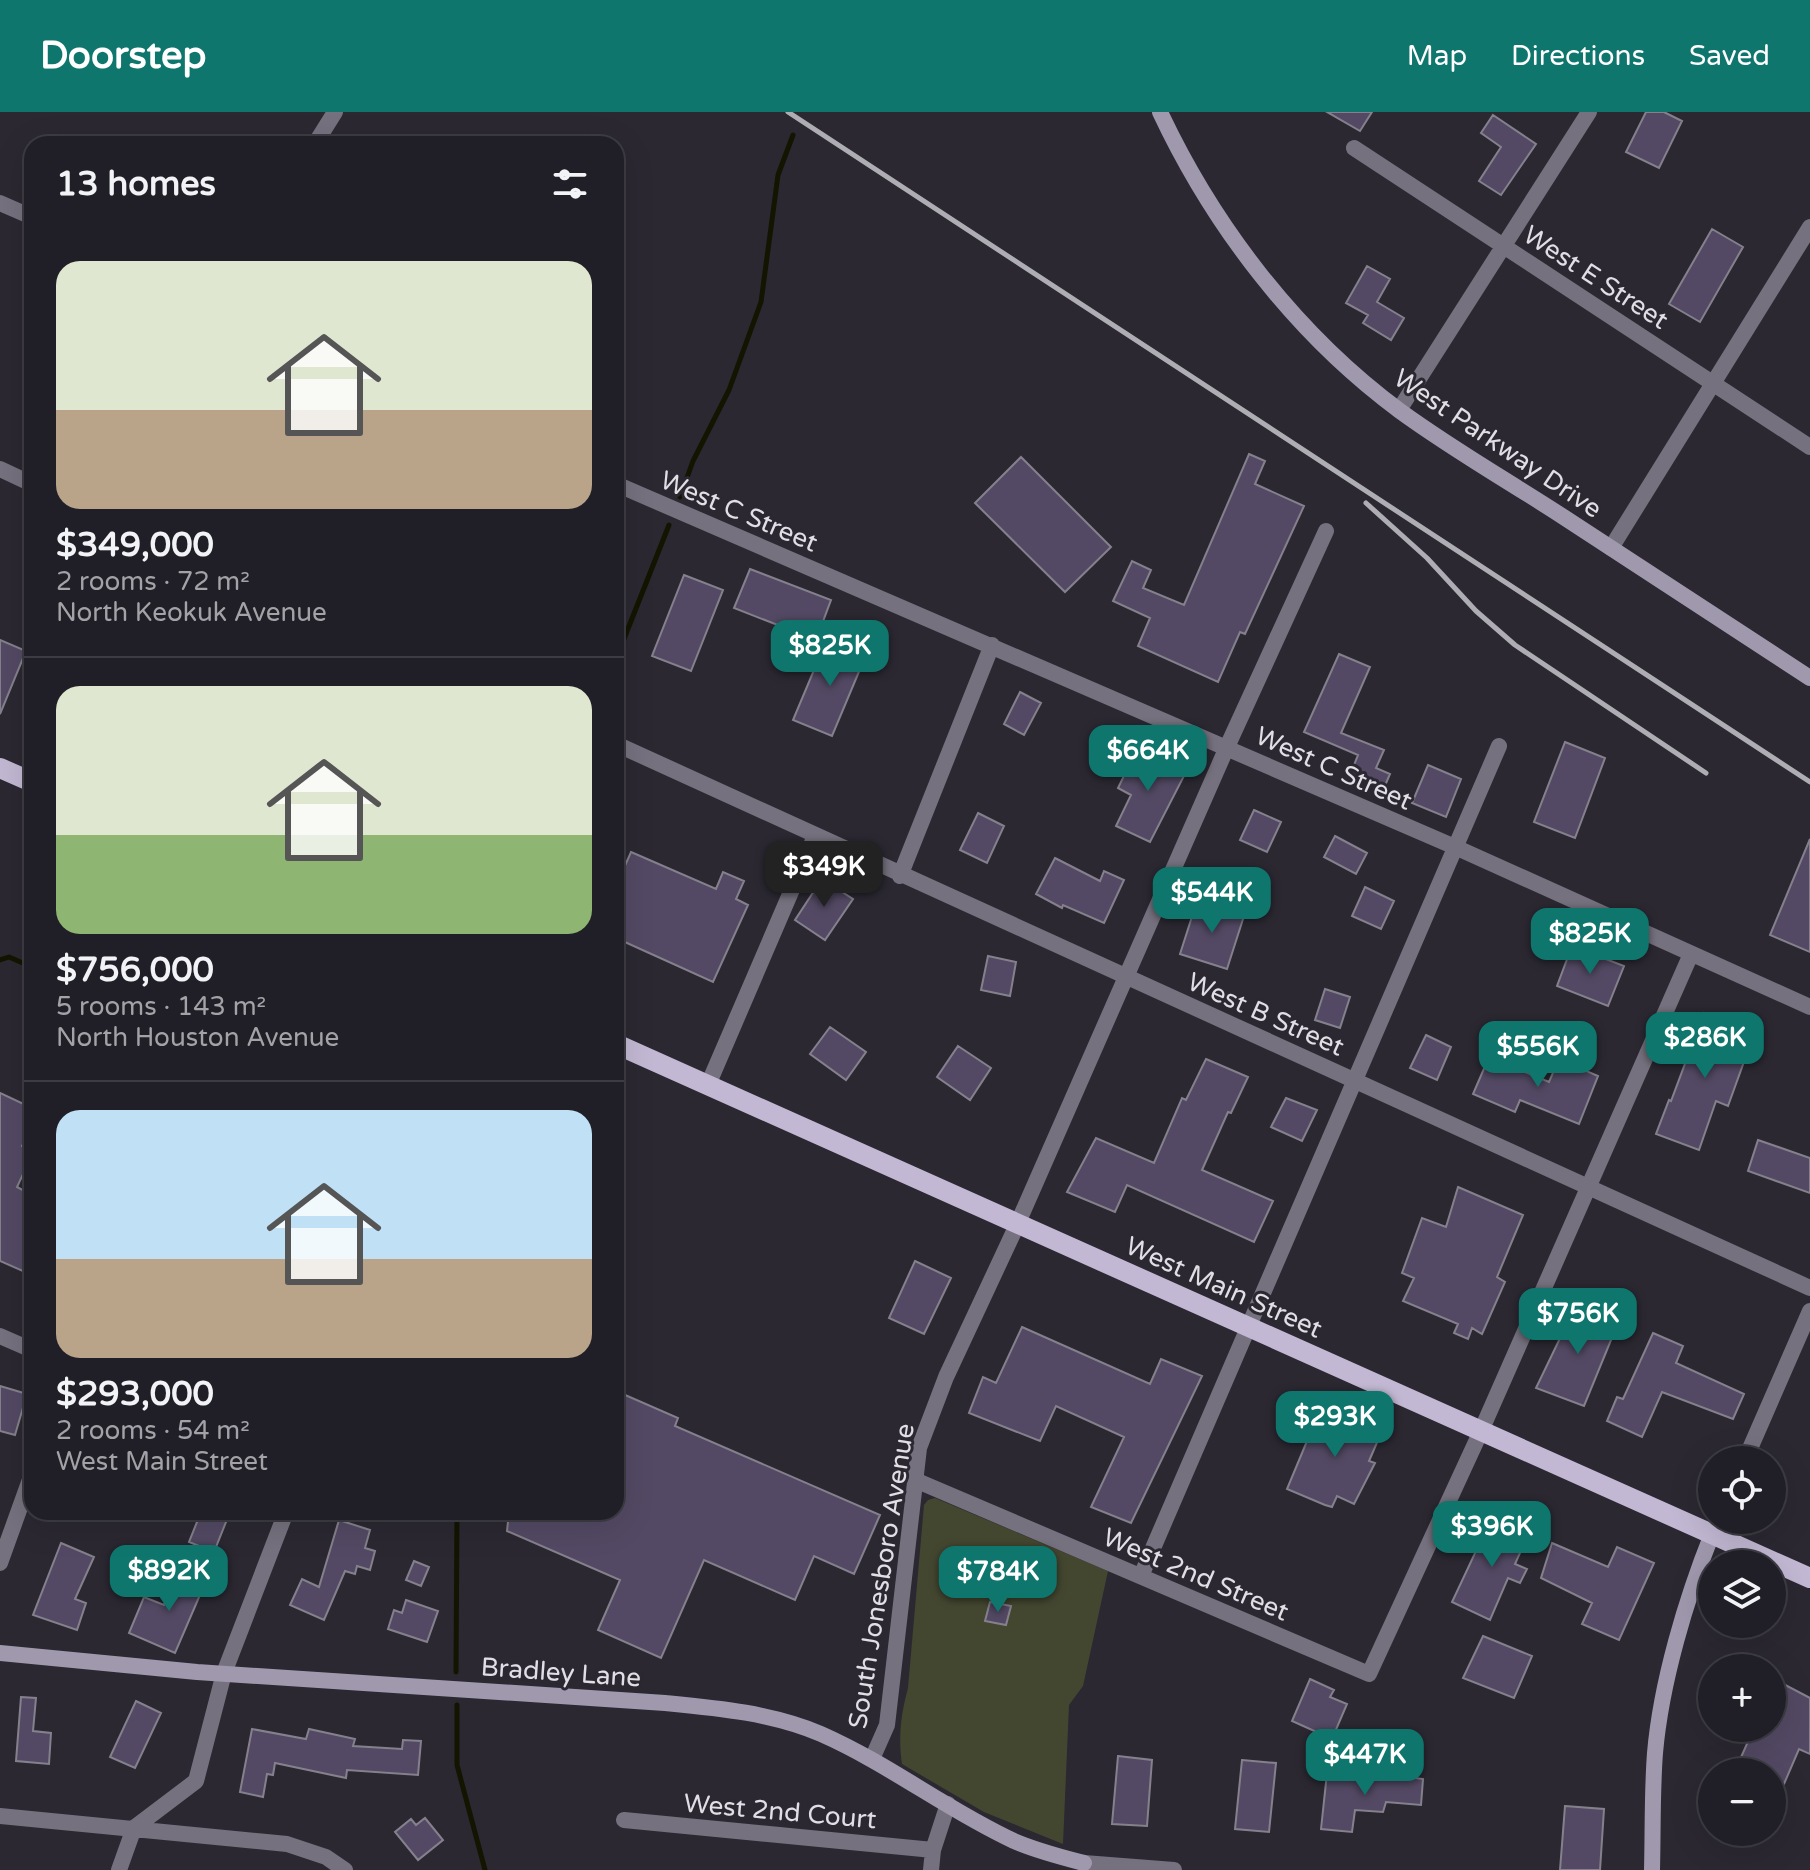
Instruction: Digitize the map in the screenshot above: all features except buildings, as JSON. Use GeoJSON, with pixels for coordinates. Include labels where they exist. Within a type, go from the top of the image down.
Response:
{"type":"FeatureCollection","features":[{"type":"Feature","properties":{"kind":"main road"},"geometry":{"type":"LineString","coordinates":[[0,768],[24,778]]}},
{"type":"Feature","properties":{"kind":"main road","name":"West Main Street"},"geometry":{"type":"LineString","coordinates":[[624,1048],[1481,1431],[1698,1520]]}},
{"type":"Feature","properties":{"kind":"main road","name":"West Main Street"},"geometry":{"type":"LineString","coordinates":[[1728,1534],[1810,1578]]}},
{"type":"Feature","properties":{"kind":"street"},"geometry":{"type":"LineString","coordinates":[[320,136],[335,112]]}},
{"type":"Feature","properties":{"kind":"street","name":"West Parkway Drive"},"geometry":{"type":"LineString","coordinates":[[1160,112],[1180,155],[1228,232],[1281,299],[1336,356],[1399,410],[1810,678]]}},
{"type":"Feature","properties":{"kind":"street"},"geometry":{"type":"LineString","coordinates":[[1399,410],[1589,112]]}},
{"type":"Feature","properties":{"kind":"street","name":"West E Street"},"geometry":{"type":"LineString","coordinates":[[1354,148],[1810,447]]}},
{"type":"Feature","properties":{"kind":"street"},"geometry":{"type":"LineString","coordinates":[[0,203],[24,214]]}},
{"type":"Feature","properties":{"kind":"street"},"geometry":{"type":"LineString","coordinates":[[1611,548],[1810,227]]}},
{"type":"Feature","properties":{"kind":"street"},"geometry":{"type":"LineString","coordinates":[[0,469],[24,480]]}},
{"type":"Feature","properties":{"kind":"street","name":"West C Street"},"geometry":{"type":"LineString","coordinates":[[624,488],[1227,747],[1810,1007]]}},
{"type":"Feature","properties":{"kind":"street","name":"South Jonesboro Avenue"},"geometry":{"type":"LineString","coordinates":[[872,1759],[887,1725],[919,1448],[930,1414],[1326,531]]}},
{"type":"Feature","properties":{"kind":"street"},"geometry":{"type":"LineString","coordinates":[[900,876],[992,645]]}},
{"type":"Feature","properties":{"kind":"street"},"geometry":{"type":"LineString","coordinates":[[1141,1576],[1499,746]]}},
{"type":"Feature","properties":{"kind":"street","name":"West B Street"},"geometry":{"type":"LineString","coordinates":[[624,748],[1810,1288]]}},
{"type":"Feature","properties":{"kind":"street"},"geometry":{"type":"LineString","coordinates":[[708,1085],[815,836]]}},
{"type":"Feature","properties":{"kind":"street"},"geometry":{"type":"LineString","coordinates":[[1481,1431],[1691,954]]}},
{"type":"Feature","properties":{"kind":"street"},"geometry":{"type":"LineString","coordinates":[[1751,1446],[1810,1311]]}},
{"type":"Feature","properties":{"kind":"street"},"geometry":{"type":"LineString","coordinates":[[0,1336],[24,1346]]}},
{"type":"Feature","properties":{"kind":"street","name":"West 2nd Street"},"geometry":{"type":"LineString","coordinates":[[915,1480],[1369,1674],[1481,1431]]}},
{"type":"Feature","properties":{"kind":"street"},"geometry":{"type":"LineString","coordinates":[[0,1563],[24,1496]]}},
{"type":"Feature","properties":{"kind":"street"},"geometry":{"type":"LineString","coordinates":[[119,1870],[134,1828],[196,1781],[224,1673],[283,1520]]}},
{"type":"Feature","properties":{"kind":"street"},"geometry":{"type":"LineString","coordinates":[[1652,1870],[1658,1738],[1673,1657],[1697,1571],[1712,1534]]}},
{"type":"Feature","properties":{"kind":"street","name":"Bradley Lane"},"geometry":{"type":"LineString","coordinates":[[0,1653],[224,1673],[724,1709],[775,1719],[818,1733],[872,1759],[1016,1842],[1084,1863],[1174,1870]]}},
{"type":"Feature","properties":{"kind":"street"},"geometry":{"type":"LineString","coordinates":[[931,1870],[933,1850],[948,1804]]}},
{"type":"Feature","properties":{"kind":"street"},"geometry":{"type":"LineString","coordinates":[[0,1816],[287,1844],[326,1857],[345,1870]]}},
{"type":"Feature","properties":{"kind":"street","name":"West 2nd Court"},"geometry":{"type":"LineString","coordinates":[[624,1820],[933,1850]]}},
{"type":"Feature","properties":{"kind":"green space"},"geometry":{"type":"Polygon","coordinates":[[[935,1498],[1108,1571],[1083,1686],[1069,1705],[1063,1844],[984,1812],[902,1764],[901,1726],[908,1688],[924,1505],[935,1498]]]}},
{"type":"Feature","properties":{"kind":"waterway"},"geometry":{"type":"LineString","coordinates":[[680,497],[693,461],[729,390],[761,302],[778,175],[793,135]]}},
{"type":"Feature","properties":{"kind":"waterway"},"geometry":{"type":"LineString","coordinates":[[624,639],[669,525]]}},
{"type":"Feature","properties":{"kind":"waterway"},"geometry":{"type":"LineString","coordinates":[[0,960],[9,957],[24,964]]}},
{"type":"Feature","properties":{"kind":"waterway"},"geometry":{"type":"LineString","coordinates":[[456,1672],[457,1520]]}},
{"type":"Feature","properties":{"kind":"waterway"},"geometry":{"type":"LineString","coordinates":[[457,1705],[457,1765],[485,1870]]}},
{"type":"Feature","properties":{"kind":"railway"},"geometry":{"type":"LineString","coordinates":[[788,112],[1810,782]]}},
{"type":"Feature","properties":{"kind":"railway"},"geometry":{"type":"LineString","coordinates":[[1366,503],[1515,645],[1706,773]]}}]}
